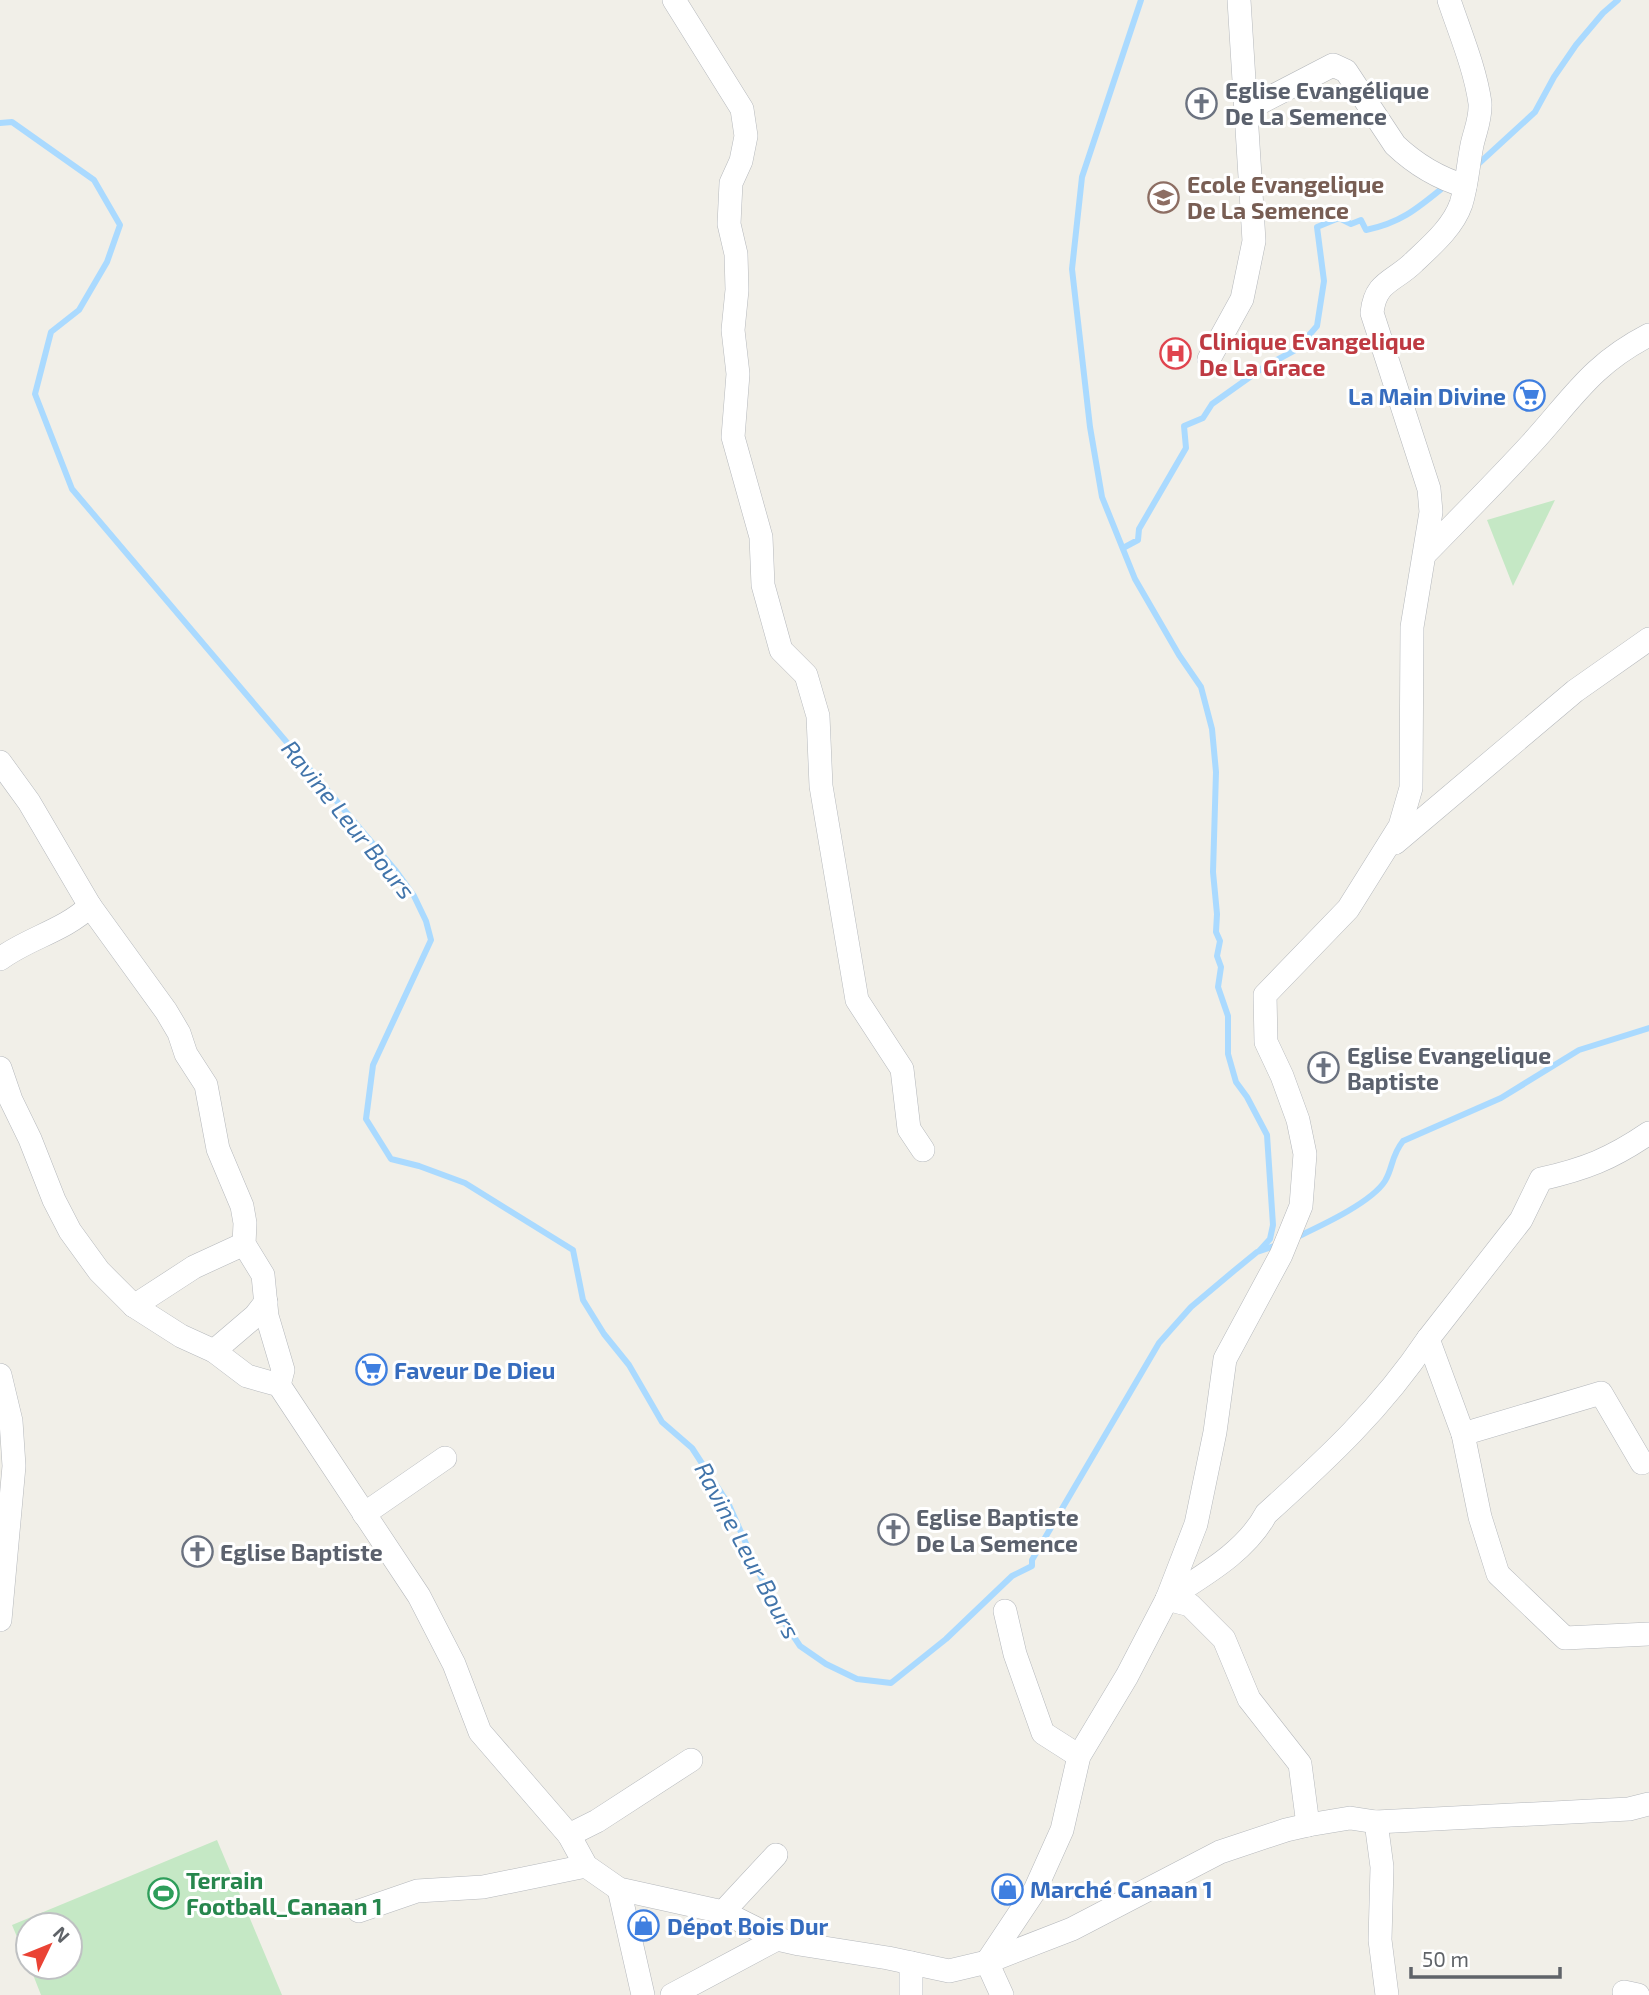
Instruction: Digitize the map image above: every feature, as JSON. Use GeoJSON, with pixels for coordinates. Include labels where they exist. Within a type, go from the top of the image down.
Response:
{"type":"FeatureCollection","features":[{"type":"Feature","properties":{"kind":"street"},"geometry":{"type":"LineString","coordinates":[[674,0],[742,109],[746,136],[741,161],[731,183],[729,224],[736,254],[737,290],[733,330],[738,374],[733,437],[761,537],[763,585],[781,650],[806,675],[818,716],[821,786],[857,1000],[902,1069],[909,1129],[923,1150]]}},
{"type":"Feature","properties":{"kind":"street"},"geometry":{"type":"LineString","coordinates":[[1209,359],[1242,299],[1254,241],[1239,0]]}},
{"type":"Feature","properties":{"kind":"street"},"geometry":{"type":"LineString","coordinates":[[987,1962],[1035,1891],[1062,1830],[1079,1756],[1127,1676],[1167,1599],[1196,1524],[1215,1432],[1225,1359],[1281,1255],[1301,1206],[1305,1154],[1298,1120],[1266,1042],[1265,995],[1348,909],[1400,825],[1411,788],[1412,627],[1432,512],[1429,489],[1372,313],[1373,300],[1380,287],[1411,265],[1447,229],[1460,206],[1452,181],[1472,145],[1480,108],[1475,80],[1449,0]]}},
{"type":"Feature","properties":{"kind":"street"},"geometry":{"type":"LineString","coordinates":[[1246,110],[1333,65],[1346,71],[1353,80],[1395,145],[1420,166],[1452,181]]}},
{"type":"Feature","properties":{"kind":"street"},"geometry":{"type":"LineString","coordinates":[[1426,553],[1532,442],[1590,374],[1608,359],[1649,335]]}},
{"type":"Feature","properties":{"kind":"street"},"geometry":{"type":"LineString","coordinates":[[1382,854],[1575,691],[1649,639]]}},
{"type":"Feature","properties":{"kind":"street"},"geometry":{"type":"LineString","coordinates":[[0,762],[29,802],[90,906],[166,1011],[179,1033],[186,1054],[206,1085],[218,1149],[242,1206],[244,1244],[263,1275],[267,1316],[283,1370],[279,1385]]}},
{"type":"Feature","properties":{"kind":"street"},"geometry":{"type":"LineString","coordinates":[[0,959],[10,951],[75,920],[90,906]]}},
{"type":"Feature","properties":{"kind":"street"},"geometry":{"type":"LineString","coordinates":[[0,1068],[6,1104],[30,1139],[54,1200],[70,1231],[99,1271],[134,1306],[181,1336],[214,1351],[247,1376],[279,1385],[419,1596],[454,1664],[480,1732],[569,1835],[586,1866],[619,1889],[723,1912],[778,1939],[949,1971],[987,1962],[1072,1928],[1220,1852],[1286,1830],[1350,1818],[1376,1822],[1629,1809],[1649,1804]]}},
{"type":"Feature","properties":{"kind":"street"},"geometry":{"type":"LineString","coordinates":[[1167,1599],[1200,1577],[1257,1531],[1266,1514],[1354,1433],[1404,1375],[1428,1339],[1521,1220],[1541,1179],[1581,1170],[1620,1153],[1649,1133]]}},
{"type":"Feature","properties":{"kind":"street"},"geometry":{"type":"LineString","coordinates":[[134,1306],[194,1267],[244,1244]]}},
{"type":"Feature","properties":{"kind":"street"},"geometry":{"type":"LineString","coordinates":[[214,1351],[266,1302]]}},
{"type":"Feature","properties":{"kind":"street"},"geometry":{"type":"LineString","coordinates":[[1428,1339],[1463,1434],[1480,1517],[1498,1574],[1566,1638],[1649,1634]]}},
{"type":"Feature","properties":{"kind":"street"},"geometry":{"type":"LineString","coordinates":[[0,1375],[11,1421],[14,1466],[0,1620]]}},
{"type":"Feature","properties":{"kind":"street"},"geometry":{"type":"LineString","coordinates":[[1463,1434],[1601,1393],[1642,1463]]}},
{"type":"Feature","properties":{"kind":"street"},"geometry":{"type":"LineString","coordinates":[[364,1514],[445,1458]]}},
{"type":"Feature","properties":{"kind":"street"},"geometry":{"type":"LineString","coordinates":[[1167,1599],[1191,1605],[1224,1639],[1249,1699],[1300,1764],[1308,1825]]}},
{"type":"Feature","properties":{"kind":"street"},"geometry":{"type":"LineString","coordinates":[[1005,1611],[1015,1654],[1043,1733],[1079,1756]]}},
{"type":"Feature","properties":{"kind":"street"},"geometry":{"type":"LineString","coordinates":[[569,1835],[597,1821],[691,1760]]}},
{"type":"Feature","properties":{"kind":"street"},"geometry":{"type":"LineString","coordinates":[[1376,1822],[1382,1867],[1380,1940],[1387,1995]]}},
{"type":"Feature","properties":{"kind":"street"},"geometry":{"type":"LineString","coordinates":[[723,1912],[776,1854]]}},
{"type":"Feature","properties":{"kind":"street"},"geometry":{"type":"LineString","coordinates":[[359,1911],[417,1891],[483,1887],[586,1866]]}},
{"type":"Feature","properties":{"kind":"street"},"geometry":{"type":"LineString","coordinates":[[619,1889],[643,1995]]}},
{"type":"Feature","properties":{"kind":"street"},"geometry":{"type":"LineString","coordinates":[[672,1995],[778,1939]]}},
{"type":"Feature","properties":{"kind":"street"},"geometry":{"type":"LineString","coordinates":[[987,1962],[1002,1995]]}},
{"type":"Feature","properties":{"kind":"street"},"geometry":{"type":"LineString","coordinates":[[911,1963],[911,1995]]}},
{"type":"Feature","properties":{"kind":"green space"},"geometry":{"type":"Polygon","coordinates":[[[1555,500],[1513,586],[1487,520],[1555,500]]]}},
{"type":"Feature","properties":{"kind":"green space","name":"Terrain Football_Canaan 1"},"geometry":{"type":"Polygon","coordinates":[[[217,1840],[282,1995],[41,1995],[36,1981],[84,1981],[84,1911],[46,1911],[217,1840]]]}},
{"type":"Feature","properties":{"kind":"waterway"},"geometry":{"type":"LineString","coordinates":[[1141,0],[1082,177],[1072,269],[1090,427],[1102,497],[1135,579],[1201,687],[1212,729],[1216,772],[1213,872],[1216,932],[1220,941],[1217,956],[1221,967],[1218,987],[1228,1016],[1228,1054],[1236,1082],[1267,1135],[1273,1225],[1270,1239],[1260,1250]]}},
{"type":"Feature","properties":{"kind":"waterway"},"geometry":{"type":"LineString","coordinates":[[1475,167],[1535,112],[1576,45],[1618,0]]}},
{"type":"Feature","properties":{"kind":"waterway","name":"Ravine Leur Bours"},"geometry":{"type":"LineString","coordinates":[[0,123],[12,122],[94,180],[120,225],[107,262],[79,310],[51,332],[35,394],[72,489],[396,871],[414,896],[426,921],[431,940],[373,1065],[366,1119],[391,1159],[465,1183],[573,1250],[583,1300],[604,1334],[629,1365],[662,1422],[692,1448],[729,1505],[774,1607],[800,1646],[826,1664],[857,1679],[891,1683],[946,1639],[1012,1576],[1032,1566],[1032,1560],[1159,1343],[1191,1307],[1235,1270],[1257,1252],[1277,1245]]}},
{"type":"Feature","properties":{"kind":"waterway"},"geometry":{"type":"LineString","coordinates":[[1123,548],[1138,540],[1139,529],[1186,448],[1184,426],[1203,418],[1212,404],[1264,367],[1297,349],[1317,326],[1324,281],[1317,227],[1339,218],[1351,224],[1361,220],[1366,230],[1378,227],[1408,214],[1445,186]]}},
{"type":"Feature","properties":{"kind":"waterway","name":"Ravine Leur Bours"},"geometry":{"type":"LineString","coordinates":[[1297,1237],[1344,1213],[1378,1189],[1388,1176],[1396,1152],[1403,1141],[1501,1098],[1579,1050],[1649,1028]]}},
{"type":"Feature","properties":{"kind":"place","name":"Eglise Evangélique De La Semence"},"geometry":{"type":"Point","coordinates":[1202,103]}},
{"type":"Feature","properties":{"kind":"place","name":"Ecole Evangelique De La Semence"},"geometry":{"type":"Point","coordinates":[1164,197]}},
{"type":"Feature","properties":{"kind":"place","name":"Clinique Evangelique De La Grace"},"geometry":{"type":"Point","coordinates":[1176,354]}},
{"type":"Feature","properties":{"kind":"place","name":"La Main Divine"},"geometry":{"type":"Point","coordinates":[1529,396]}},
{"type":"Feature","properties":{"kind":"place","name":"Eglise Evangelique Baptiste"},"geometry":{"type":"Point","coordinates":[1324,1068]}},
{"type":"Feature","properties":{"kind":"place","name":"Faveur De Dieu"},"geometry":{"type":"Point","coordinates":[371,1370]}},
{"type":"Feature","properties":{"kind":"place","name":"Eglise Baptiste De La Semence"},"geometry":{"type":"Point","coordinates":[893,1530]}},
{"type":"Feature","properties":{"kind":"place","name":"Eglise Baptiste"},"geometry":{"type":"Point","coordinates":[197,1552]}},
{"type":"Feature","properties":{"kind":"place","name":"Marché Canaan 1"},"geometry":{"type":"Point","coordinates":[1007,1889]}},
{"type":"Feature","properties":{"kind":"place","name":"Terrain Football_Canaan 1"},"geometry":{"type":"Point","coordinates":[163,1893]}},
{"type":"Feature","properties":{"kind":"place","name":"Dépot Bois Dur"},"geometry":{"type":"Point","coordinates":[644,1926]}}]}
